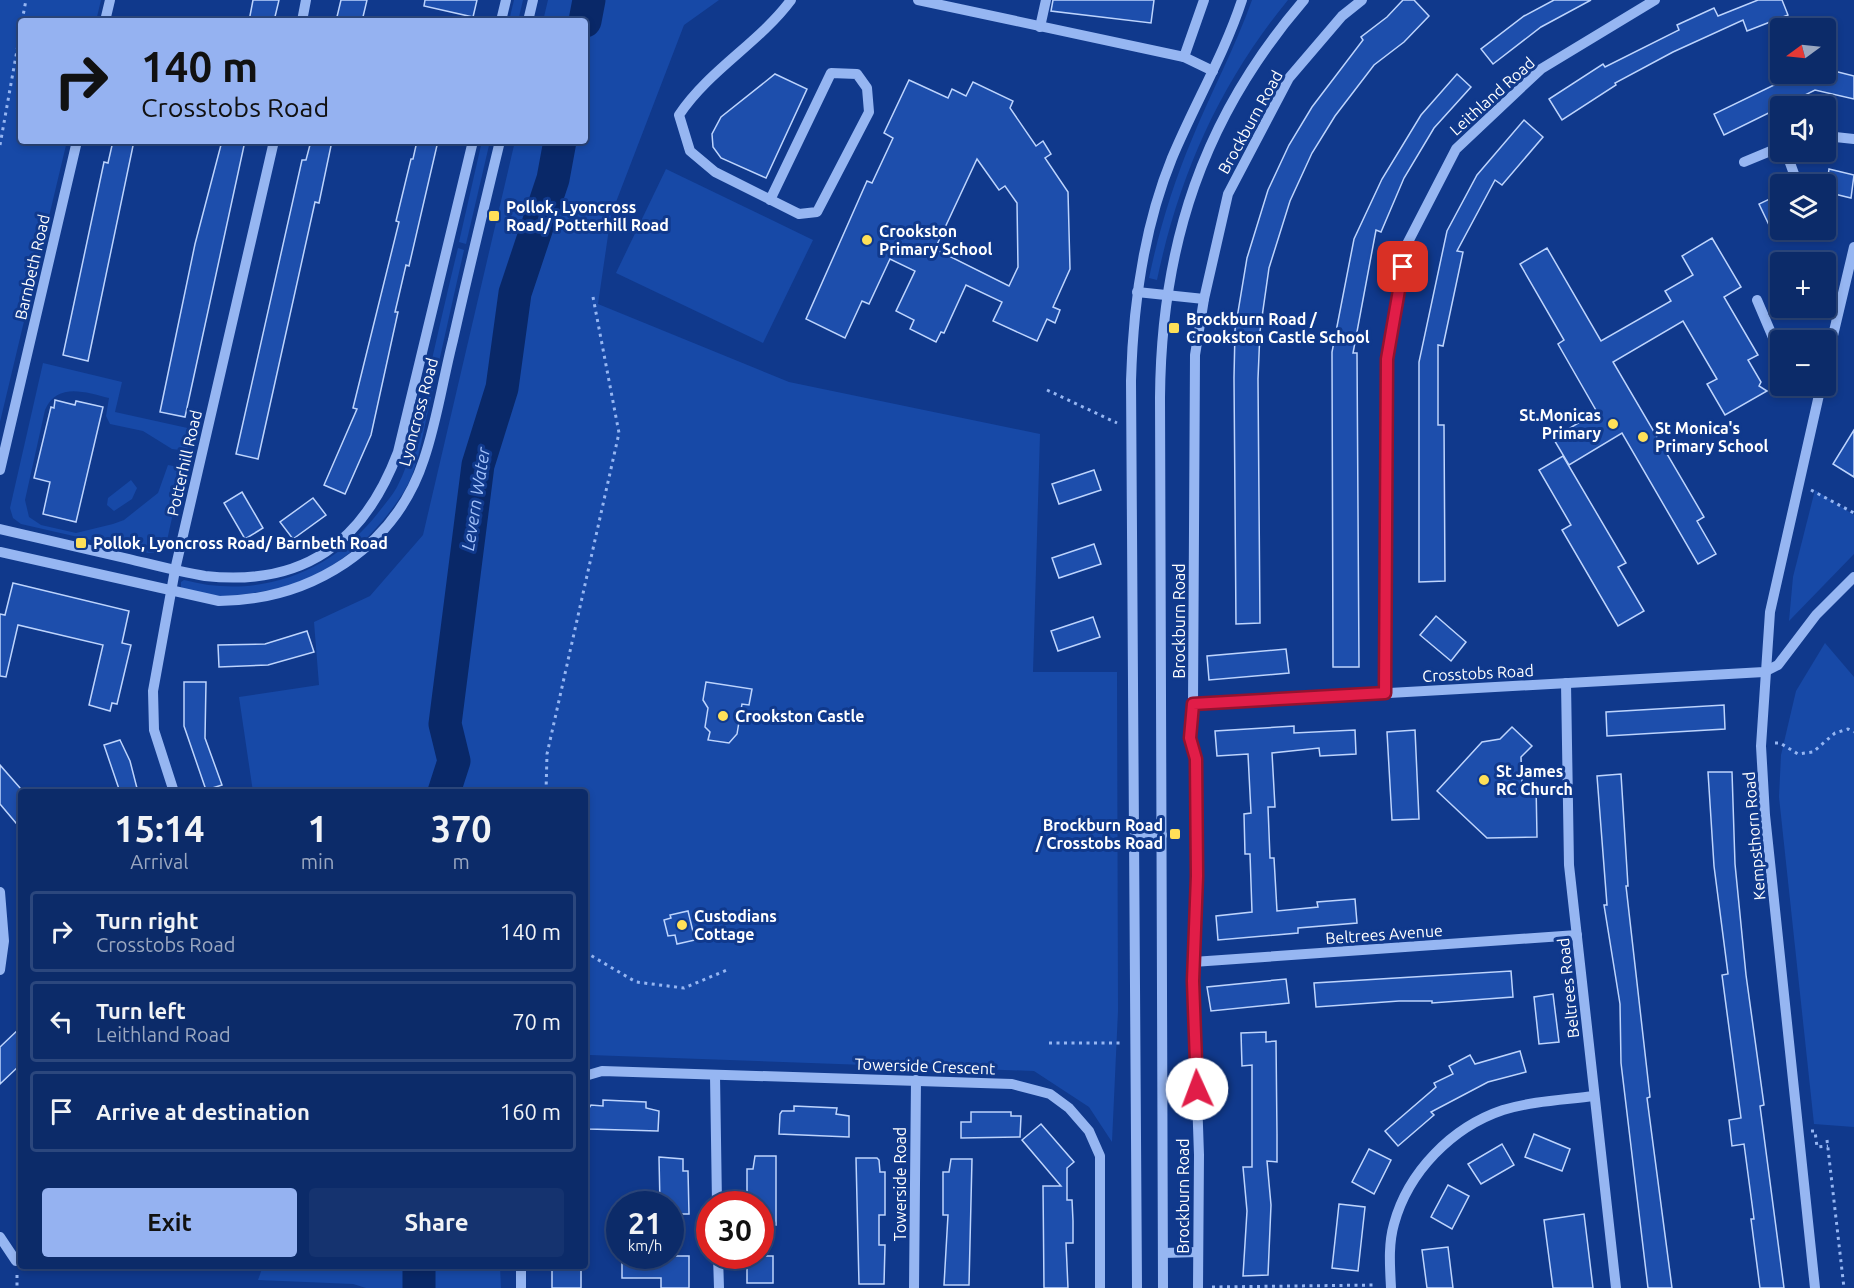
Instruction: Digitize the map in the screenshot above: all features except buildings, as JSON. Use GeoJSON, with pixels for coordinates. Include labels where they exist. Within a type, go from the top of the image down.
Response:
{"type":"FeatureCollection","features":[{"type":"Feature","properties":{"kind":"street"},"geometry":{"type":"LineString","coordinates":[[106,18],[110,0]]}},
{"type":"Feature","properties":{"kind":"street"},"geometry":{"type":"LineString","coordinates":[[303,18],[306,0]]}},
{"type":"Feature","properties":{"kind":"street"},"geometry":{"type":"LineString","coordinates":[[502,18],[506,0]]}},
{"type":"Feature","properties":{"kind":"street"},"geometry":{"type":"LineString","coordinates":[[529,18],[533,0]]}},
{"type":"Feature","properties":{"kind":"street"},"geometry":{"type":"LineString","coordinates":[[770,200],[831,73],[856,74],[867,88],[869,112],[817,212],[799,214],[770,200],[715,172],[690,151],[680,115],[693,95],[778,17],[791,0]]}},
{"type":"Feature","properties":{"kind":"street"},"geometry":{"type":"LineString","coordinates":[[918,0],[1184,57],[1213,71]]}},
{"type":"Feature","properties":{"kind":"street"},"geometry":{"type":"LineString","coordinates":[[1040,27],[1046,0]]}},
{"type":"Feature","properties":{"kind":"street"},"geometry":{"type":"LineString","coordinates":[[1184,57],[1204,0]]}},
{"type":"Feature","properties":{"kind":"street"},"geometry":{"type":"LineString","coordinates":[[1137,1288],[1131,381],[1137,292],[1160,191],[1242,0]]}},
{"type":"Feature","properties":{"kind":"street","name":"Brockburn Road"},"geometry":{"type":"LineString","coordinates":[[1164,1288],[1160,367],[1166,297],[1187,201],[1206,153],[1256,62],[1304,0]]}},
{"type":"Feature","properties":{"kind":"street","name":"Brockburn Road"},"geometry":{"type":"LineString","coordinates":[[1198,1288],[1193,962],[1197,865],[1196,759],[1190,738],[1193,704],[1195,355],[1204,299],[1228,194],[1289,78],[1342,16],[1362,0]]}},
{"type":"Feature","properties":{"kind":"street","name":"Leithland Road"},"geometry":{"type":"LineString","coordinates":[[1385,693],[1387,359],[1407,244],[1456,149],[1541,69],[1655,0]]}},
{"type":"Feature","properties":{"kind":"street"},"geometry":{"type":"LineString","coordinates":[[1836,137],[1854,139]]}},
{"type":"Feature","properties":{"kind":"street","name":"Barnbeth Road"},"geometry":{"type":"LineString","coordinates":[[0,470],[76,144]]}},
{"type":"Feature","properties":{"kind":"street","name":"Potterhill Road"},"geometry":{"type":"LineString","coordinates":[[173,789],[153,730],[153,701],[170,591],[273,144]]}},
{"type":"Feature","properties":{"kind":"street","name":"Lyoncross Road"},"geometry":{"type":"LineString","coordinates":[[0,529],[175,570],[204,575],[240,577],[265,575],[312,561],[347,537],[386,486],[398,452],[472,144]]}},
{"type":"Feature","properties":{"kind":"street","name":"Lyoncross Road"},"geometry":{"type":"LineString","coordinates":[[0,552],[219,601],[243,601],[271,597],[297,589],[338,570],[381,535],[397,513],[424,459],[499,144]]}},
{"type":"Feature","properties":{"kind":"street"},"geometry":{"type":"LineString","coordinates":[[1744,162],[1770,151]]}},
{"type":"Feature","properties":{"kind":"street"},"geometry":{"type":"LineString","coordinates":[[1835,330],[1851,269],[1854,247]]}},
{"type":"Feature","properties":{"kind":"street"},"geometry":{"type":"LineString","coordinates":[[1137,292],[1166,297],[1204,299]]}},
{"type":"Feature","properties":{"kind":"street"},"geometry":{"type":"LineString","coordinates":[[1757,300],[1770,331]]}},
{"type":"Feature","properties":{"kind":"street","name":"Kempsthorn Road"},"geometry":{"type":"LineString","coordinates":[[1815,396],[1799,484],[1770,612],[1764,672],[1761,746],[1765,815],[1815,1288]]}},
{"type":"Feature","properties":{"kind":"street"},"geometry":{"type":"LineString","coordinates":[[1764,672],[1778,666],[1816,615],[1854,578]]}},
{"type":"Feature","properties":{"kind":"street","name":"Crosstobs Road"},"geometry":{"type":"LineString","coordinates":[[1193,704],[1764,672]]}},
{"type":"Feature","properties":{"kind":"street","name":"Beltrees Road"},"geometry":{"type":"LineString","coordinates":[[1566,683],[1569,865],[1616,1288]]}},
{"type":"Feature","properties":{"kind":"street"},"geometry":{"type":"LineString","coordinates":[[1134,834],[1162,835]]}},
{"type":"Feature","properties":{"kind":"street"},"geometry":{"type":"LineString","coordinates":[[0,892],[4,940],[0,970]]}},
{"type":"Feature","properties":{"kind":"street","name":"Beltrees Avenue"},"geometry":{"type":"LineString","coordinates":[[1193,962],[1577,935]]}},
{"type":"Feature","properties":{"kind":"street","name":"Towerside Crescent"},"geometry":{"type":"LineString","coordinates":[[588,1075],[602,1071],[916,1080],[1012,1084],[1050,1094],[1069,1108],[1089,1131],[1100,1156],[1100,1288]]}},
{"type":"Feature","properties":{"kind":"street"},"geometry":{"type":"LineString","coordinates":[[715,1075],[717,1191]]}},
{"type":"Feature","properties":{"kind":"street","name":"Towerside Road"},"geometry":{"type":"LineString","coordinates":[[914,1288],[916,1080]]}},
{"type":"Feature","properties":{"kind":"street"},"geometry":{"type":"LineString","coordinates":[[1391,1286],[1389,1258],[1398,1214],[1407,1192],[1425,1165],[1450,1139],[1477,1121],[1502,1111],[1528,1104],[1593,1096]]}},
{"type":"Feature","properties":{"kind":"street"},"geometry":{"type":"LineString","coordinates":[[0,1237],[18,1260]]}},
{"type":"Feature","properties":{"kind":"street"},"geometry":{"type":"LineString","coordinates":[[1163,1253],[1198,1251]]}},
{"type":"Feature","properties":{"kind":"street"},"geometry":{"type":"LineString","coordinates":[[521,1269],[521,1288]]}},
{"type":"Feature","properties":{"kind":"street"},"geometry":{"type":"LineString","coordinates":[[718,1269],[719,1288]]}},
{"type":"Feature","properties":{"kind":"path"},"geometry":{"type":"LineString","coordinates":[[23,18],[26,0]]}},
{"type":"Feature","properties":{"kind":"path"},"geometry":{"type":"LineString","coordinates":[[0,145],[18,45]]}},
{"type":"Feature","properties":{"kind":"path"},"geometry":{"type":"LineString","coordinates":[[546,789],[547,754],[619,433],[593,297]]}},
{"type":"Feature","properties":{"kind":"path"},"geometry":{"type":"LineString","coordinates":[[1047,390],[1117,425]]}},
{"type":"Feature","properties":{"kind":"path"},"geometry":{"type":"LineString","coordinates":[[1799,484],[1854,513]]}},
{"type":"Feature","properties":{"kind":"path"},"geometry":{"type":"LineString","coordinates":[[1761,746],[1780,742],[1798,754],[1814,752],[1835,732],[1848,729],[1854,732]]}},
{"type":"Feature","properties":{"kind":"path"},"geometry":{"type":"LineString","coordinates":[[588,954],[636,982],[684,988],[727,970]]}},
{"type":"Feature","properties":{"kind":"path"},"geometry":{"type":"LineString","coordinates":[[1049,1043],[1120,1043],[1120,1033]]}},
{"type":"Feature","properties":{"kind":"path"},"geometry":{"type":"LineString","coordinates":[[1827,1140],[1844,1288]]}},
{"type":"Feature","properties":{"kind":"path"},"geometry":{"type":"LineString","coordinates":[[1198,1288],[1391,1286]]}},
{"type":"Feature","properties":{"kind":"shaded area"},"geometry":{"type":"Polygon","coordinates":[[[0,0],[101,0],[97,18],[18,18],[18,144],[66,144],[0,422],[0,0]]]}},
{"type":"Feature","properties":{"kind":"shaded area"},"geometry":{"type":"Polygon","coordinates":[[[514,0],[523,0],[519,18],[510,18],[514,0]]]}},
{"type":"Feature","properties":{"kind":"shaded area"},"geometry":{"type":"Polygon","coordinates":[[[548,0],[719,0],[684,25],[611,215],[598,304],[789,382],[1040,434],[1033,672],[1117,672],[1118,1011],[1112,1142],[1089,1107],[1034,1071],[588,1057],[588,789],[253,789],[239,697],[319,685],[314,622],[370,596],[423,535],[514,144],[588,144],[588,18],[544,18],[548,0]]]}},
{"type":"Feature","properties":{"kind":"shaded area"},"geometry":{"type":"Polygon","coordinates":[[[1252,0],[1288,0],[1242,64],[1222,97],[1190,167],[1166,241],[1157,280],[1149,278],[1162,225],[1179,173],[1252,0]]]}},
{"type":"Feature","properties":{"kind":"shaded area"},"geometry":{"type":"Polygon","coordinates":[[[481,144],[489,144],[466,244],[459,242],[481,144]]]}},
{"type":"Feature","properties":{"kind":"shaded area"},"geometry":{"type":"Polygon","coordinates":[[[666,169],[813,240],[763,343],[616,273],[666,169]]]}},
{"type":"Feature","properties":{"kind":"shaded area"},"geometry":{"type":"Polygon","coordinates":[[[458,248],[464,250],[419,453],[403,493],[378,526],[364,541],[331,566],[295,583],[275,589],[228,596],[192,592],[181,587],[181,582],[184,580],[212,585],[239,586],[266,583],[291,576],[315,566],[338,552],[378,513],[397,487],[410,454],[458,248]]]}},
{"type":"Feature","properties":{"kind":"shaded area"},"geometry":{"type":"Polygon","coordinates":[[[43,363],[122,382],[115,412],[192,429],[187,451],[172,449],[143,431],[110,424],[106,416],[109,398],[72,391],[57,395],[45,410],[25,500],[29,517],[41,525],[76,533],[113,524],[124,520],[158,493],[168,465],[183,468],[166,545],[160,552],[148,553],[21,524],[13,518],[10,508],[43,363]]]}},
{"type":"Feature","properties":{"kind":"shaded area"},"geometry":{"type":"Polygon","coordinates":[[[131,480],[137,488],[132,499],[114,511],[107,505],[108,498],[131,480]]]}},
{"type":"Feature","properties":{"kind":"shaded area"},"geometry":{"type":"Polygon","coordinates":[[[1815,490],[1854,515],[1854,554],[1789,621],[1793,577],[1815,490]]]}},
{"type":"Feature","properties":{"kind":"shaded area"},"geometry":{"type":"Polygon","coordinates":[[[1825,643],[1854,677],[1854,1127],[1814,1124],[1779,797],[1781,755],[1796,691],[1825,643]]]}},
{"type":"Feature","properties":{"kind":"shaded area"},"geometry":{"type":"Polygon","coordinates":[[[262,1269],[500,1269],[501,1288],[366,1288],[353,1284],[258,1280],[262,1269]]]}},
{"type":"Feature","properties":{"kind":"waterway","name":"Levern Water"},"geometry":{"type":"LineString","coordinates":[[586,18],[589,0]]}},
{"type":"Feature","properties":{"kind":"waterway","name":"Levern Water"},"geometry":{"type":"LineString","coordinates":[[445,789],[454,761],[445,724],[478,465],[502,388],[515,293],[553,179],[559,144]]}},
{"type":"Feature","properties":{"kind":"waterway","name":"Levern Water"},"geometry":{"type":"LineString","coordinates":[[419,1269],[419,1288]]}},
{"type":"Feature","properties":{"kind":"place","name":"Pollok, Lyoncross Road/ Potterhill Road"},"geometry":{"type":"Point","coordinates":[494,216]}},
{"type":"Feature","properties":{"kind":"place","name":"Crookston Primary School"},"geometry":{"type":"Point","coordinates":[867,240]}},
{"type":"Feature","properties":{"kind":"place","name":"Brockburn Road / Crookston Castle School"},"geometry":{"type":"Point","coordinates":[1174,328]}},
{"type":"Feature","properties":{"kind":"place","name":"St.Monicas Primary"},"geometry":{"type":"Point","coordinates":[1613,424]}},
{"type":"Feature","properties":{"kind":"place","name":"St Monica's Primary School"},"geometry":{"type":"Point","coordinates":[1643,437]}},
{"type":"Feature","properties":{"kind":"place","name":"Pollok, Lyoncross Road/ Barnbeth Road"},"geometry":{"type":"Point","coordinates":[81,543]}},
{"type":"Feature","properties":{"kind":"place","name":"Crookston Castle"},"geometry":{"type":"Point","coordinates":[723,716]}},
{"type":"Feature","properties":{"kind":"place","name":"St James RC Church"},"geometry":{"type":"Point","coordinates":[1484,780]}},
{"type":"Feature","properties":{"kind":"place","name":"Brockburn Road / Crosstobs Road"},"geometry":{"type":"Point","coordinates":[1175,834]}},
{"type":"Feature","properties":{"kind":"place","name":"Custodians Cottage"},"geometry":{"type":"Point","coordinates":[682,925]}},
{"type":"Feature","properties":{"kind":"route"},"geometry":{"type":"LineString","coordinates":[[1197,1089],[1193,981],[1197,876],[1196,759],[1190,738],[1193,704],[1385,693],[1387,359],[1403,267]]}}]}
